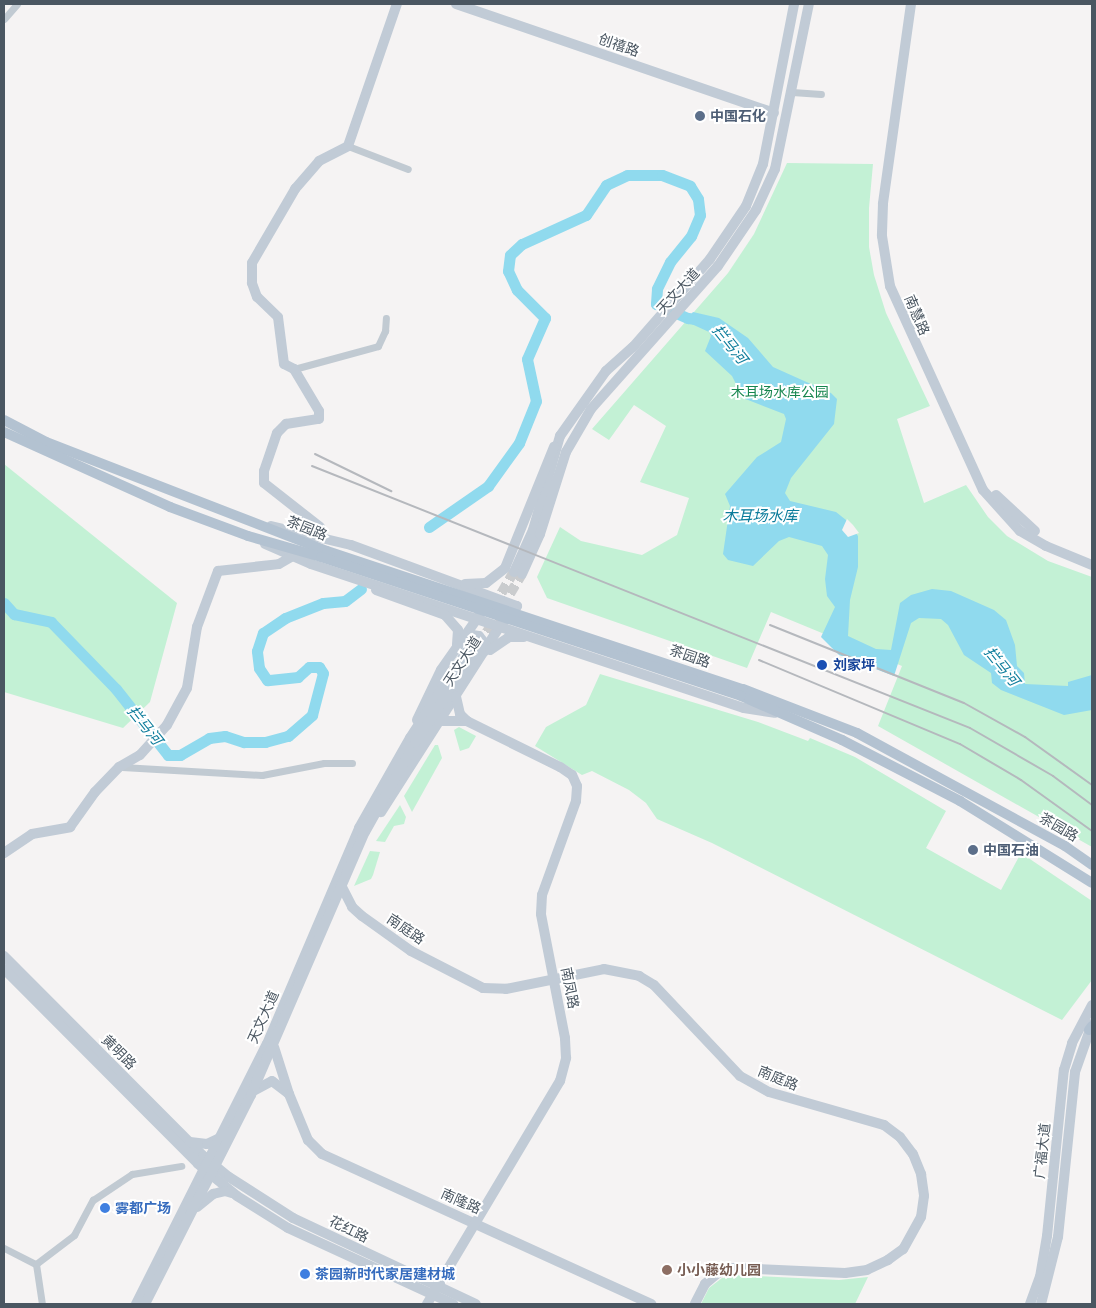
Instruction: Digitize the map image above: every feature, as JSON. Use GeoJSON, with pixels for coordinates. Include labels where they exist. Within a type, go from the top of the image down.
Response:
{"type":"FeatureCollection","features":[{"type":"Feature","properties":{"kind":"main road"},"geometry":{"type":"LineString","coordinates":[[317,536],[320,527],[264,483],[264,471],[277,433],[286,424],[319,418],[319,412],[294,369],[284,364],[278,317],[257,297],[252,283],[252,263],[295,189],[319,161],[348,146],[397,4]]}},
{"type":"Feature","properties":{"kind":"main road","name":"创禧路"},"geometry":{"type":"LineString","coordinates":[[456,4],[774,113]]}},
{"type":"Feature","properties":{"kind":"main road","name":"天文大道"},"geometry":{"type":"LineString","coordinates":[[714,263],[746,206],[763,164],[794,4]]}},
{"type":"Feature","properties":{"kind":"main road","name":"天文大道"},"geometry":{"type":"LineString","coordinates":[[514,571],[540,534],[566,452],[591,409],[637,350],[714,263],[756,210],[774,169],[792,92],[809,4]]}},
{"type":"Feature","properties":{"kind":"main road","name":"南慧路"},"geometry":{"type":"LineString","coordinates":[[911,4],[883,204],[882,236],[890,286],[983,490],[1020,531],[1046,546],[1092,566]]}},
{"type":"Feature","properties":{"kind":"main road","name":"南慧路"},"geometry":{"type":"LineString","coordinates":[[918,4],[890,205],[890,254],[896,284],[989,486],[1025,526],[1049,540],[1092,558]]}},
{"type":"Feature","properties":{"kind":"main road","name":"天文大道"},"geometry":{"type":"LineString","coordinates":[[514,571],[533,530],[560,436],[601,377],[637,350]]}},
{"type":"Feature","properties":{"kind":"main road","name":"茶园路"},"geometry":{"type":"LineString","coordinates":[[4,420],[46,442],[257,523],[324,554]]}},
{"type":"Feature","properties":{"kind":"main road","name":"茶园路"},"geometry":{"type":"LineString","coordinates":[[4,432],[170,507],[248,536],[291,557],[438,604],[744,708],[778,713]]}},
{"type":"Feature","properties":{"kind":"main road","name":"茶园路"},"geometry":{"type":"LineString","coordinates":[[257,523],[317,536],[516,606]]}},
{"type":"Feature","properties":{"kind":"main road","name":"茶园路"},"geometry":{"type":"LineString","coordinates":[[248,536],[324,554],[857,733],[1065,846],[1092,865]]}},
{"type":"Feature","properties":{"kind":"main road"},"geometry":{"type":"LineString","coordinates":[[4,852],[32,834],[70,827],[95,792],[119,767],[140,755],[167,725],[187,688],[197,627],[218,571],[279,564],[291,557]]}},
{"type":"Feature","properties":{"kind":"main road"},"geometry":{"type":"LineString","coordinates":[[448,581],[469,585],[486,582],[514,571]]}},
{"type":"Feature","properties":{"kind":"main road"},"geometry":{"type":"LineString","coordinates":[[342,574],[392,598],[445,615],[458,630],[457,645]]}},
{"type":"Feature","properties":{"kind":"main road"},"geometry":{"type":"LineString","coordinates":[[438,604],[452,603],[456,599],[456,589],[448,581]]}},
{"type":"Feature","properties":{"kind":"main road","name":"天文大道"},"geometry":{"type":"LineString","coordinates":[[410,738],[426,694],[457,645],[478,618],[491,597]]}},
{"type":"Feature","properties":{"kind":"main road","name":"天文大道"},"geometry":{"type":"LineString","coordinates":[[144,1304],[193,1211],[211,1168],[220,1138],[267,1044],[359,828],[410,738],[476,651],[516,606]]}},
{"type":"Feature","properties":{"kind":"main road"},"geometry":{"type":"LineString","coordinates":[[457,645],[466,637],[479,636],[486,644],[476,651]]}},
{"type":"Feature","properties":{"kind":"main road"},"geometry":{"type":"LineString","coordinates":[[476,651],[509,637],[542,640]]}},
{"type":"Feature","properties":{"kind":"main road","name":"天文大道"},"geometry":{"type":"LineString","coordinates":[[365,832],[395,794],[438,722],[456,696],[476,651]]}},
{"type":"Feature","properties":{"kind":"main road","name":"天文大道"},"geometry":{"type":"LineString","coordinates":[[136,1304],[251,1095],[274,1047],[365,832],[415,743],[476,651]]}},
{"type":"Feature","properties":{"kind":"main road","name":"茶园路"},"geometry":{"type":"LineString","coordinates":[[742,693],[778,713],[842,740],[960,801],[1092,883]]}},
{"type":"Feature","properties":{"kind":"main road"},"geometry":{"type":"LineString","coordinates":[[456,696],[460,714],[467,721]]}},
{"type":"Feature","properties":{"kind":"main road"},"geometry":{"type":"LineString","coordinates":[[438,722],[467,721]]}},
{"type":"Feature","properties":{"kind":"main road","name":"南凤路"},"geometry":{"type":"LineString","coordinates":[[433,1295],[560,1081],[566,1058],[565,1038],[541,914],[542,895],[576,801],[577,786],[572,775],[560,767],[467,721]]}},
{"type":"Feature","properties":{"kind":"main road"},"geometry":{"type":"LineString","coordinates":[[332,911],[352,907],[342,887]]}},
{"type":"Feature","properties":{"kind":"main road","name":"南庭路"},"geometry":{"type":"LineString","coordinates":[[352,907],[411,950],[483,988],[506,989],[604,969],[639,976],[654,985],[740,1076],[789,1099],[884,1125],[900,1136],[913,1154],[923,1189],[920,1217],[903,1249],[888,1260],[867,1270],[845,1273],[734,1268],[718,1273],[704,1284],[695,1304]]}},
{"type":"Feature","properties":{"kind":"main road","name":"黄明路"},"geometry":{"type":"LineString","coordinates":[[4,956],[190,1142],[211,1168]]}},
{"type":"Feature","properties":{"kind":"main road","name":"黄明路"},"geometry":{"type":"LineString","coordinates":[[4,969],[211,1168]]}},
{"type":"Feature","properties":{"kind":"main road","name":"广福大道"},"geometry":{"type":"LineString","coordinates":[[1030,1304],[1040,1277],[1047,1236],[1064,1070],[1072,1043],[1092,1005]]}},
{"type":"Feature","properties":{"kind":"main road","name":"广福大道"},"geometry":{"type":"LineString","coordinates":[[1041,1304],[1058,1237],[1076,1072],[1091,1026]]}},
{"type":"Feature","properties":{"kind":"main road","name":"南隆路"},"geometry":{"type":"LineString","coordinates":[[274,1047],[289,1094],[308,1140],[322,1154],[651,1304]]}},
{"type":"Feature","properties":{"kind":"main road"},"geometry":{"type":"LineString","coordinates":[[251,1095],[260,1085],[272,1082],[289,1094]]}},
{"type":"Feature","properties":{"kind":"main road"},"geometry":{"type":"LineString","coordinates":[[190,1142],[206,1144],[220,1138]]}},
{"type":"Feature","properties":{"kind":"main road","name":"花红路"},"geometry":{"type":"LineString","coordinates":[[211,1168],[237,1196],[288,1228],[453,1304]]}},
{"type":"Feature","properties":{"kind":"main road","name":"花红路"},"geometry":{"type":"LineString","coordinates":[[211,1168],[293,1218],[433,1295],[476,1304]]}},
{"type":"Feature","properties":{"kind":"main road"},"geometry":{"type":"LineString","coordinates":[[193,1211],[213,1194],[225,1191],[237,1196]]}},
{"type":"Feature","properties":{"kind":"main road"},"geometry":{"type":"LineString","coordinates":[[288,1228],[277,1217],[281,1215],[293,1218]]}},
{"type":"Feature","properties":{"kind":"street"},"geometry":{"type":"LineString","coordinates":[[4,19],[17,4]]}},
{"type":"Feature","properties":{"kind":"street"},"geometry":{"type":"LineString","coordinates":[[792,92],[820,94]]}},
{"type":"Feature","properties":{"kind":"street"},"geometry":{"type":"LineString","coordinates":[[348,146],[408,168]]}},
{"type":"Feature","properties":{"kind":"street"},"geometry":{"type":"LineString","coordinates":[[294,369],[378,346],[385,331],[386,318]]}},
{"type":"Feature","properties":{"kind":"street"},"geometry":{"type":"LineString","coordinates":[[119,767],[262,775],[324,763],[352,763]]}},
{"type":"Feature","properties":{"kind":"street"},"geometry":{"type":"LineString","coordinates":[[36,1264],[74,1235],[93,1200],[132,1174],[181,1166]]}},
{"type":"Feature","properties":{"kind":"street"},"geometry":{"type":"LineString","coordinates":[[4,1248],[36,1264]]}},
{"type":"Feature","properties":{"kind":"street"},"geometry":{"type":"LineString","coordinates":[[36,1264],[42,1304]]}},
{"type":"Feature","properties":{"kind":"green space","name":"木耳场水库公园"},"geometry":{"type":"Polygon","coordinates":[[[787,163],[873,164],[869,208],[869,247],[874,275],[886,313],[930,406],[897,419],[924,503],[966,485],[988,517],[1007,536],[1048,561],[1092,577],[1092,847],[878,726],[902,666],[771,612],[747,668],[547,598],[537,577],[560,527],[581,541],[642,555],[677,535],[689,498],[640,482],[666,426],[634,405],[609,440],[592,429],[728,273],[754,234],[787,163]]]}},
{"type":"Feature","properties":{"kind":"green space"},"geometry":{"type":"Polygon","coordinates":[[[4,464],[177,603],[150,702],[123,728],[4,692],[4,464]]]}},
{"type":"Feature","properties":{"kind":"green space"},"geometry":{"type":"Polygon","coordinates":[[[600,674],[758,722],[808,741],[810,738],[855,757],[946,811],[926,848],[1001,890],[1021,853],[1092,901],[1092,980],[1062,1020],[712,843],[657,819],[646,803],[629,790],[592,771],[582,775],[535,746],[546,727],[586,705],[600,674]]]}},
{"type":"Feature","properties":{"kind":"green space"},"geometry":{"type":"Polygon","coordinates":[[[459,727],[476,736],[469,748],[460,751],[454,730],[459,727]]]}},
{"type":"Feature","properties":{"kind":"green space"},"geometry":{"type":"Polygon","coordinates":[[[435,745],[438,745],[442,758],[412,812],[404,796],[435,745]]]}},
{"type":"Feature","properties":{"kind":"green space"},"geometry":{"type":"Polygon","coordinates":[[[400,805],[406,817],[404,824],[394,826],[385,842],[376,841],[400,805]]]}},
{"type":"Feature","properties":{"kind":"green space"},"geometry":{"type":"Polygon","coordinates":[[[370,851],[380,852],[373,875],[371,879],[354,886],[370,851]]]}},
{"type":"Feature","properties":{"kind":"green space"},"geometry":{"type":"Polygon","coordinates":[[[735,1275],[839,1280],[868,1277],[855,1304],[701,1304],[709,1288],[722,1278],[735,1275]]]}},
{"type":"Feature","properties":{"kind":"water","name":"木耳场水库"},"geometry":{"type":"Polygon","coordinates":[[[693,312],[719,318],[748,338],[773,367],[831,393],[837,399],[834,424],[791,478],[785,493],[790,501],[836,512],[846,520],[858,536],[858,567],[850,600],[848,636],[876,649],[891,650],[900,603],[911,595],[932,589],[951,591],[994,610],[1006,620],[1015,645],[1017,666],[1024,673],[1025,684],[1068,686],[1068,682],[1092,675],[1092,710],[1064,715],[1001,690],[992,683],[991,673],[964,655],[948,625],[941,619],[919,618],[911,623],[894,676],[839,655],[821,637],[835,607],[827,596],[825,579],[828,555],[822,546],[789,537],[779,541],[753,566],[728,560],[723,554],[730,506],[725,494],[757,457],[781,442],[786,419],[784,414],[743,398],[732,376],[705,351],[711,336],[709,332],[685,321],[693,312]]]}},
{"type":"Feature","properties":{"kind":"pier"},"geometry":{"type":"Polygon","coordinates":[[[847,519],[859,533],[848,537],[842,530],[847,519]]]}},
{"type":"Feature","properties":{"kind":"waterway","name":"拦马河"},"geometry":{"type":"LineString","coordinates":[[429,527],[488,486],[519,443],[536,401],[527,359],[545,318],[517,290],[508,271],[510,255],[522,244],[586,215],[606,185],[627,175],[662,175],[690,186],[698,199],[700,215],[691,236],[670,262],[657,289],[656,304],[688,318],[703,320]]}},
{"type":"Feature","properties":{"kind":"waterway","name":"拦马河"},"geometry":{"type":"LineString","coordinates":[[4,603],[14,614],[51,622],[116,689],[168,755],[180,755],[209,738],[225,736],[244,742],[265,742],[288,736],[312,715],[323,673],[319,667],[309,667],[298,677],[267,680],[259,668],[257,651],[263,633],[285,618],[323,603],[345,601],[361,589]]}},
{"type":"Feature","properties":{"kind":"tunnel"},"geometry":{"type":"LineString","coordinates":[[494,606],[514,572]]}},
{"type":"Feature","properties":{"kind":"tunnel"},"geometry":{"type":"LineString","coordinates":[[479,645],[522,574]]}},
{"type":"Feature","properties":{"kind":"railway"},"geometry":{"type":"LineString","coordinates":[[315,454],[391,491]]}},
{"type":"Feature","properties":{"kind":"railway"},"geometry":{"type":"LineString","coordinates":[[312,466],[970,728],[1053,776],[1092,805]]}},
{"type":"Feature","properties":{"kind":"railway"},"geometry":{"type":"LineString","coordinates":[[770,625],[964,703],[1025,737],[1092,785]]}},
{"type":"Feature","properties":{"kind":"railway"},"geometry":{"type":"LineString","coordinates":[[759,660],[960,744],[1021,780],[1092,831]]}},
{"type":"Feature","properties":{"kind":"place","name":"中国石化"},"geometry":{"type":"Point","coordinates":[700,116]}},
{"type":"Feature","properties":{"kind":"place","name":"刘家坪"},"geometry":{"type":"Point","coordinates":[822,665]}},
{"type":"Feature","properties":{"kind":"place","name":"中国石油"},"geometry":{"type":"Point","coordinates":[973,850]}},
{"type":"Feature","properties":{"kind":"place","name":"雾都广场"},"geometry":{"type":"Point","coordinates":[105,1208]}},
{"type":"Feature","properties":{"kind":"place","name":"小小藤幼儿园"},"geometry":{"type":"Point","coordinates":[667,1270]}},
{"type":"Feature","properties":{"kind":"place","name":"茶园新时代家居建材城"},"geometry":{"type":"Point","coordinates":[305,1274]}}]}
